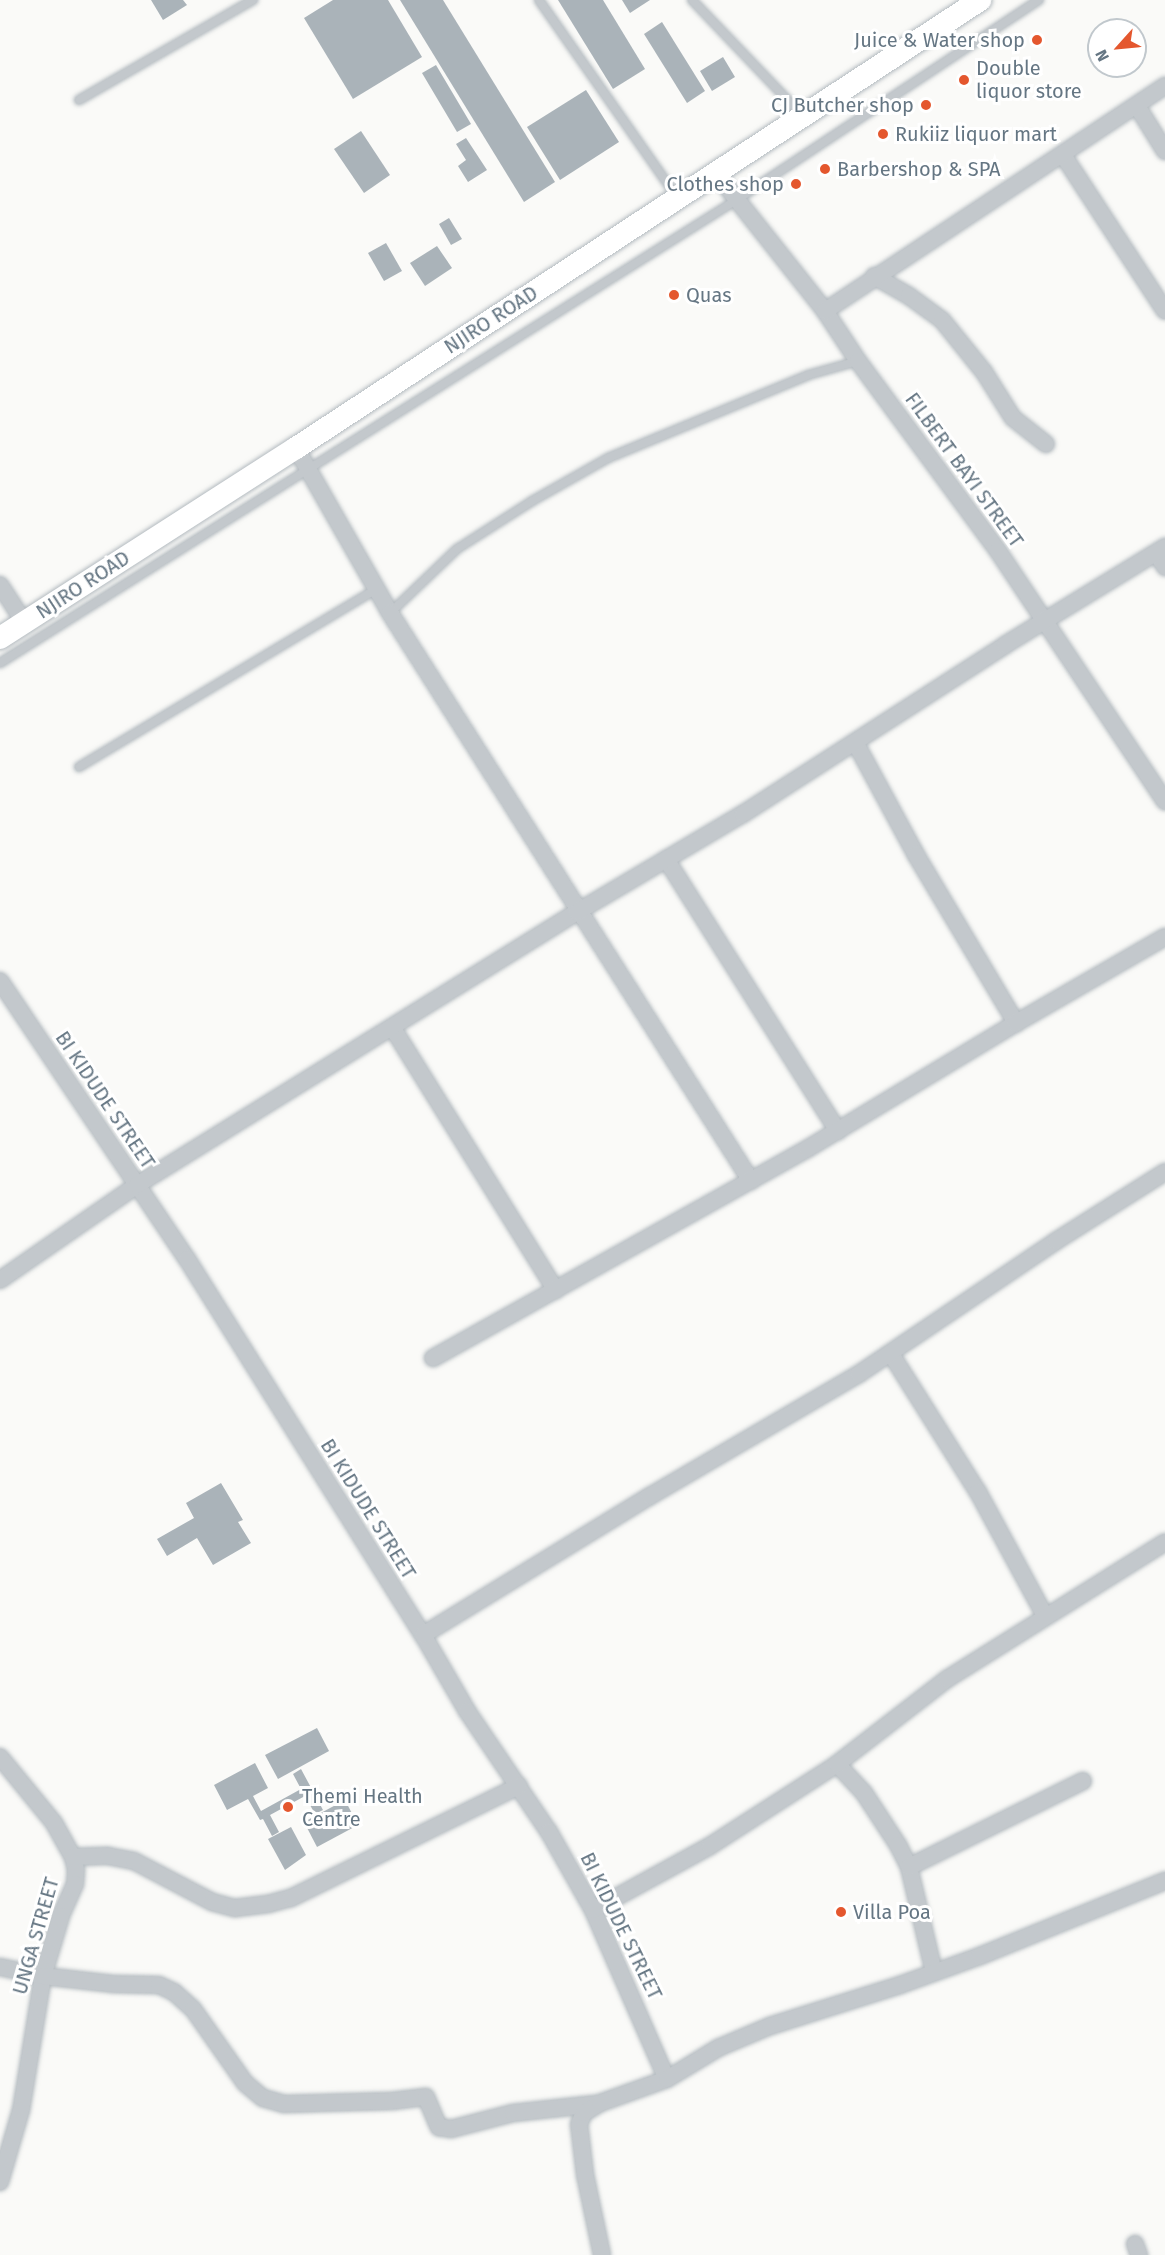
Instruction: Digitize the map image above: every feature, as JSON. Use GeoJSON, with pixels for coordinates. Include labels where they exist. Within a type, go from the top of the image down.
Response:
{"type":"FeatureCollection","features":[{"type":"Feature","properties":{"kind":"street","name":"NJIRO ROAD"},"geometry":{"type":"LineString","coordinates":[[0,638],[296,448],[980,0]]}},
{"type":"Feature","properties":{"kind":"street"},"geometry":{"type":"LineString","coordinates":[[825,312],[874,276],[1063,155],[1165,86]]}},
{"type":"Feature","properties":{"kind":"street"},"geometry":{"type":"LineString","coordinates":[[1137,106],[1165,151]]}},
{"type":"Feature","properties":{"kind":"street"},"geometry":{"type":"LineString","coordinates":[[1063,155],[1165,311]]}},
{"type":"Feature","properties":{"kind":"street","name":"FILBERT BAYI STREET"},"geometry":{"type":"LineString","coordinates":[[715,172],[825,312],[858,361],[964,504],[1165,801]]}},
{"type":"Feature","properties":{"kind":"street"},"geometry":{"type":"LineString","coordinates":[[874,276],[909,296],[942,320],[984,372],[1013,418],[1046,444]]}},
{"type":"Feature","properties":{"kind":"street"},"geometry":{"type":"LineString","coordinates":[[296,448],[390,613],[577,912],[751,1181]]}},
{"type":"Feature","properties":{"kind":"street"},"geometry":{"type":"LineString","coordinates":[[0,1280],[137,1185],[577,912],[769,798],[1044,620],[1162,556]]}},
{"type":"Feature","properties":{"kind":"street"},"geometry":{"type":"LineString","coordinates":[[0,585],[24,622]]}},
{"type":"Feature","properties":{"kind":"street"},"geometry":{"type":"LineString","coordinates":[[855,742],[916,855],[1016,1023]]}},
{"type":"Feature","properties":{"kind":"street"},"geometry":{"type":"LineString","coordinates":[[666,859],[838,1131]]}},
{"type":"Feature","properties":{"kind":"street"},"geometry":{"type":"LineString","coordinates":[[433,1358],[838,1131],[1016,1023],[1165,937]]}},
{"type":"Feature","properties":{"kind":"street","name":"BI KIDUDE STREET"},"geometry":{"type":"LineString","coordinates":[[0,981],[220,1310],[423,1635],[467,1711],[565,1857],[593,1910],[667,2079]]}},
{"type":"Feature","properties":{"kind":"street"},"geometry":{"type":"LineString","coordinates":[[392,1027],[556,1290]]}},
{"type":"Feature","properties":{"kind":"street"},"geometry":{"type":"LineString","coordinates":[[423,1635],[891,1354],[1047,1247],[1165,1172]]}},
{"type":"Feature","properties":{"kind":"street"},"geometry":{"type":"LineString","coordinates":[[891,1354],[978,1492],[1045,1616]]}},
{"type":"Feature","properties":{"kind":"street"},"geometry":{"type":"LineString","coordinates":[[593,1910],[710,1845],[837,1764],[947,1679],[1165,1542]]}},
{"type":"Feature","properties":{"kind":"street","name":"UNGA STREET"},"geometry":{"type":"LineString","coordinates":[[0,1757],[54,1823],[73,1857],[76,1870],[75,1884],[60,1916],[43,1976],[21,2110],[0,2182]]}},
{"type":"Feature","properties":{"kind":"street"},"geometry":{"type":"LineString","coordinates":[[837,1764],[864,1793],[898,1845],[909,1867],[934,1972]]}},
{"type":"Feature","properties":{"kind":"street"},"geometry":{"type":"LineString","coordinates":[[909,1867],[1083,1781]]}},
{"type":"Feature","properties":{"kind":"street"},"geometry":{"type":"LineString","coordinates":[[73,1857],[108,1856],[134,1861],[213,1902],[235,1908],[268,1904],[291,1898],[519,1786]]}},
{"type":"Feature","properties":{"kind":"street"},"geometry":{"type":"LineString","coordinates":[[602,2255],[585,2174],[579,2124],[584,2113],[600,2103],[667,2079],[718,2048],[770,2026],[934,1972],[1056,1926],[1165,1881]]}},
{"type":"Feature","properties":{"kind":"street"},"geometry":{"type":"LineString","coordinates":[[0,1967],[43,1976],[113,1984],[159,1985],[174,1992],[193,2009],[226,2052],[245,2083],[262,2098],[284,2104],[392,2101],[426,2097],[439,2127],[451,2129],[513,2113],[600,2103]]}},
{"type":"Feature","properties":{"kind":"lane"},"geometry":{"type":"LineString","coordinates":[[79,100],[253,0]]}},
{"type":"Feature","properties":{"kind":"lane"},"geometry":{"type":"LineString","coordinates":[[539,0],[678,197]]}},
{"type":"Feature","properties":{"kind":"lane"},"geometry":{"type":"LineString","coordinates":[[692,0],[802,115]]}},
{"type":"Feature","properties":{"kind":"lane"},"geometry":{"type":"LineString","coordinates":[[0,663],[738,199],[1039,0]]}},
{"type":"Feature","properties":{"kind":"lane"},"geometry":{"type":"LineString","coordinates":[[390,613],[457,549],[532,501],[608,458],[808,375],[858,361]]}},
{"type":"Feature","properties":{"kind":"lane"},"geometry":{"type":"LineString","coordinates":[[78,767],[376,588]]}},
{"type":"Feature","properties":{"kind":"building"},"geometry":{"type":"Polygon","coordinates":[[[151,0],[183,0],[187,5],[163,20],[151,0]]]}},
{"type":"Feature","properties":{"kind":"building"},"geometry":{"type":"Polygon","coordinates":[[[333,0],[388,0],[422,57],[353,99],[304,18],[333,0]]]}},
{"type":"Feature","properties":{"kind":"building"},"geometry":{"type":"Polygon","coordinates":[[[400,0],[443,0],[555,182],[524,202],[400,0]]]}},
{"type":"Feature","properties":{"kind":"building"},"geometry":{"type":"Polygon","coordinates":[[[558,0],[603,0],[645,69],[613,89],[558,0]]]}},
{"type":"Feature","properties":{"kind":"building"},"geometry":{"type":"Polygon","coordinates":[[[622,0],[650,0],[630,13],[622,0]]]}},
{"type":"Feature","properties":{"kind":"building"},"geometry":{"type":"Polygon","coordinates":[[[662,22],[705,91],[687,103],[644,34],[662,22]]]}},
{"type":"Feature","properties":{"kind":"building"},"geometry":{"type":"Polygon","coordinates":[[[723,57],[735,77],[712,91],[700,71],[723,57]]]}},
{"type":"Feature","properties":{"kind":"building"},"geometry":{"type":"Polygon","coordinates":[[[436,65],[471,124],[457,132],[422,73],[436,65]]]}},
{"type":"Feature","properties":{"kind":"building"},"geometry":{"type":"Polygon","coordinates":[[[586,90],[619,142],[560,180],[527,127],[586,90]]]}},
{"type":"Feature","properties":{"kind":"building"},"geometry":{"type":"Polygon","coordinates":[[[361,131],[390,175],[364,193],[334,149],[361,131]]]}},
{"type":"Feature","properties":{"kind":"building"},"geometry":{"type":"Polygon","coordinates":[[[466,138],[487,170],[468,182],[458,166],[466,160],[456,144],[466,138]]]}},
{"type":"Feature","properties":{"kind":"building"},"geometry":{"type":"Polygon","coordinates":[[[449,218],[462,239],[451,245],[439,224],[449,218]]]}},
{"type":"Feature","properties":{"kind":"building"},"geometry":{"type":"Polygon","coordinates":[[[386,243],[402,271],[384,281],[368,253],[386,243]]]}},
{"type":"Feature","properties":{"kind":"building"},"geometry":{"type":"Polygon","coordinates":[[[437,246],[452,268],[425,286],[410,263],[437,246]]]}},
{"type":"Feature","properties":{"kind":"building"},"geometry":{"type":"Polygon","coordinates":[[[221,1483],[243,1520],[238,1522],[251,1543],[213,1565],[197,1538],[167,1556],[157,1539],[194,1518],[186,1503],[221,1483]]]}},
{"type":"Feature","properties":{"kind":"building"},"geometry":{"type":"Polygon","coordinates":[[[317,1728],[329,1751],[278,1779],[265,1755],[317,1728]]]}},
{"type":"Feature","properties":{"kind":"building"},"geometry":{"type":"Polygon","coordinates":[[[255,1763],[268,1788],[253,1796],[261,1811],[301,1789],[293,1774],[301,1769],[323,1810],[315,1814],[305,1796],[270,1815],[279,1832],[272,1836],[248,1799],[227,1810],[214,1785],[255,1763]]]}},
{"type":"Feature","properties":{"kind":"building"},"geometry":{"type":"Polygon","coordinates":[[[345,1800],[358,1825],[317,1847],[304,1822],[345,1800]]]}},
{"type":"Feature","properties":{"kind":"building"},"geometry":{"type":"Polygon","coordinates":[[[291,1827],[306,1855],[285,1870],[268,1839],[291,1827]]]}},
{"type":"Feature","properties":{"kind":"place","name":"Juice & Water shop"},"geometry":{"type":"Point","coordinates":[1037,40]}},
{"type":"Feature","properties":{"kind":"place","name":"Double liquor store"},"geometry":{"type":"Point","coordinates":[964,80]}},
{"type":"Feature","properties":{"kind":"place","name":"CJ Butcher shop"},"geometry":{"type":"Point","coordinates":[926,105]}},
{"type":"Feature","properties":{"kind":"place","name":"Rukiiz liquor mart"},"geometry":{"type":"Point","coordinates":[883,134]}},
{"type":"Feature","properties":{"kind":"place","name":"Barbershop & SPA"},"geometry":{"type":"Point","coordinates":[825,169]}},
{"type":"Feature","properties":{"kind":"place","name":"Clothes shop"},"geometry":{"type":"Point","coordinates":[796,184]}},
{"type":"Feature","properties":{"kind":"place","name":"Quas"},"geometry":{"type":"Point","coordinates":[674,295]}},
{"type":"Feature","properties":{"kind":"place","name":"Themi Health Centre"},"geometry":{"type":"Point","coordinates":[288,1807]}},
{"type":"Feature","properties":{"kind":"place","name":"Villa Poa"},"geometry":{"type":"Point","coordinates":[841,1912]}}]}
